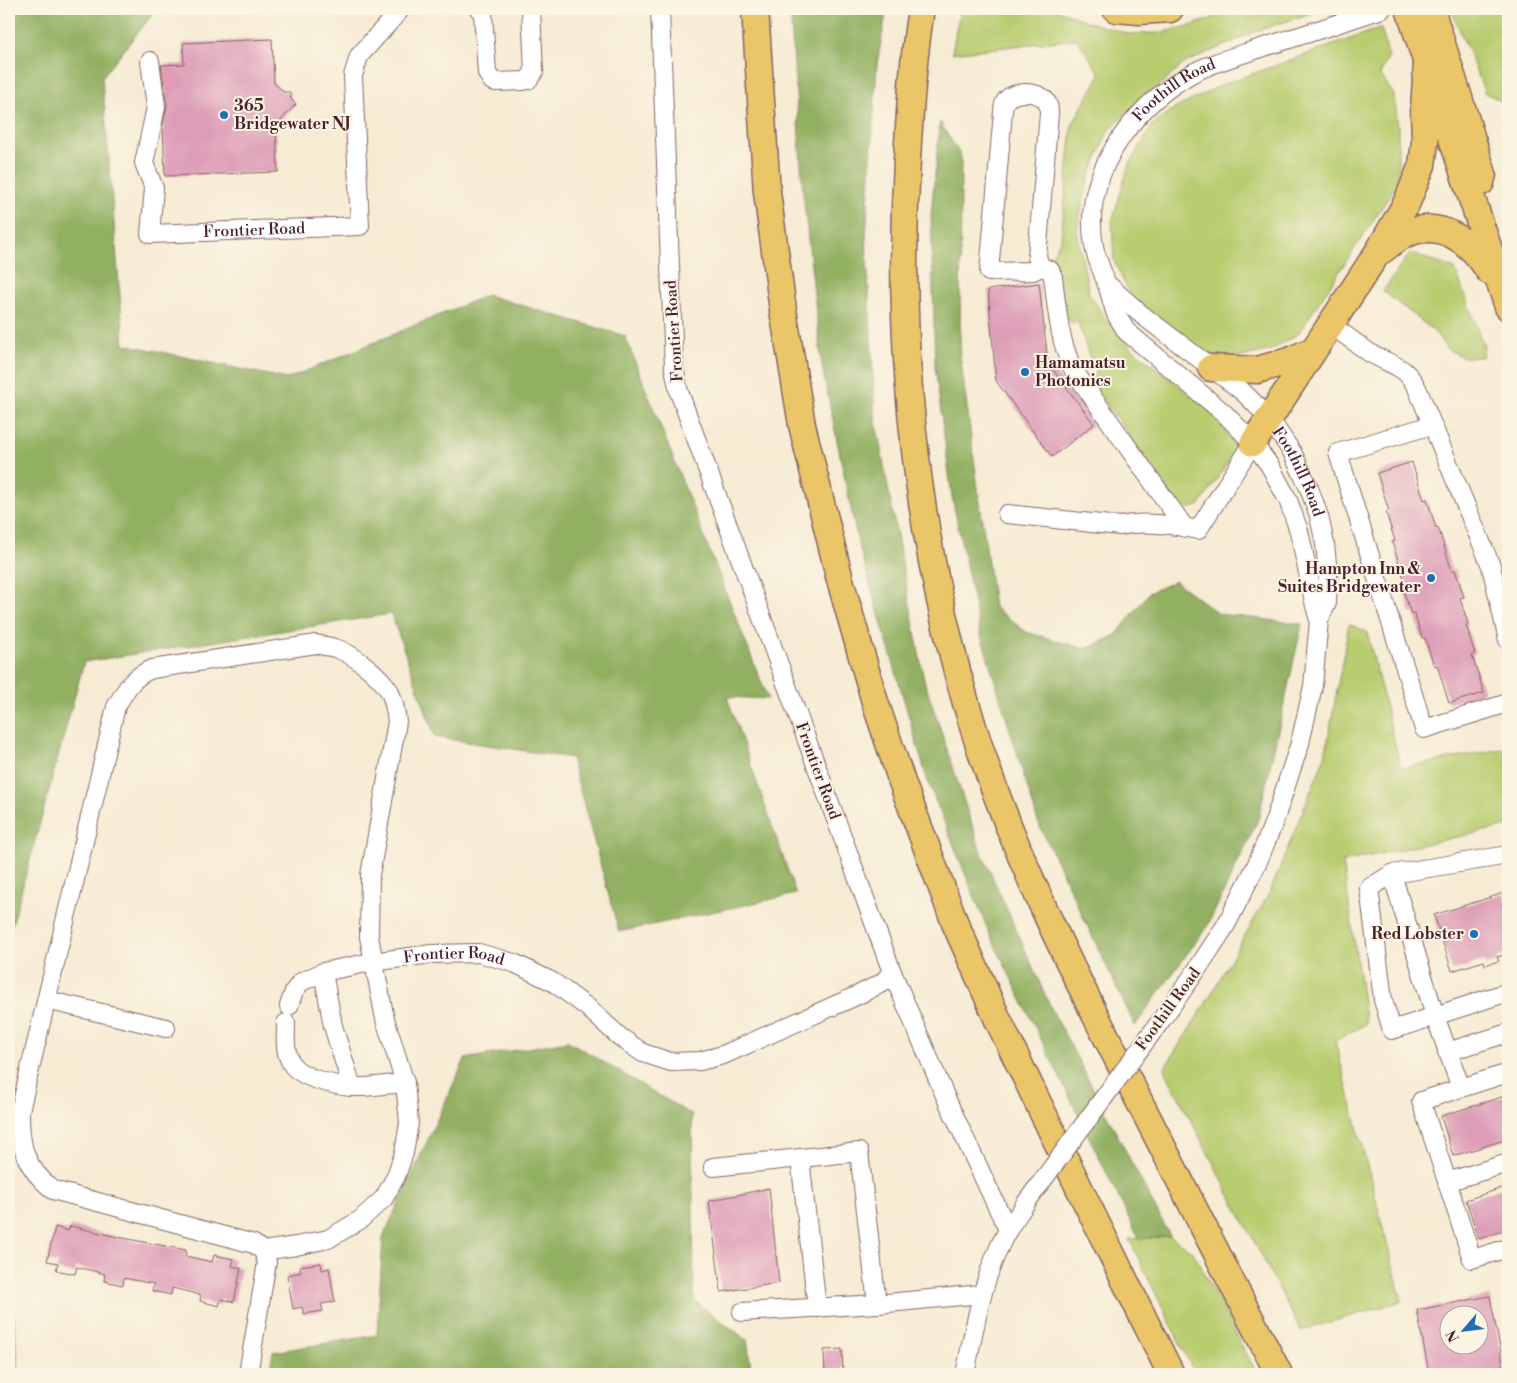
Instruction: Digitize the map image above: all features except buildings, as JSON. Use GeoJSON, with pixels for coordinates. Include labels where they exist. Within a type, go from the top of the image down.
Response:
{"type":"FeatureCollection","features":[{"type":"Feature","properties":{"kind":"highway"},"geometry":{"type":"LineString","coordinates":[[755,9],[767,192],[783,310],[802,425],[840,580],[875,702],[902,782],[955,923],[998,1020],[1172,1374]]}},
{"type":"Feature","properties":{"kind":"highway"},"geometry":{"type":"LineString","coordinates":[[921,9],[914,48],[906,179],[904,329],[916,468],[941,604],[962,685],[976,735],[1000,802],[1027,871],[1064,952],[1279,1374]]}},
{"type":"Feature","properties":{"kind":"highway"},"geometry":{"type":"LineString","coordinates":[[1116,9],[1139,11],[1170,9]]}},
{"type":"Feature","properties":{"kind":"highway"},"geometry":{"type":"LineString","coordinates":[[1410,9],[1506,301]]}},
{"type":"Feature","properties":{"kind":"highway"},"geometry":{"type":"LineString","coordinates":[[1430,9],[1483,174],[1474,208]]}},
{"type":"Feature","properties":{"kind":"highway"},"geometry":{"type":"LineString","coordinates":[[1253,442],[1378,252],[1407,202],[1422,165],[1425,142],[1424,109],[1427,62]]}},
{"type":"Feature","properties":{"kind":"highway"},"geometry":{"type":"LineString","coordinates":[[1378,252],[1405,234],[1418,230],[1432,229],[1444,231],[1469,245],[1484,263],[1506,301]]}},
{"type":"Feature","properties":{"kind":"highway"},"geometry":{"type":"LineString","coordinates":[[1211,368],[1257,370],[1289,361],[1314,350]]}},
{"type":"Feature","properties":{"kind":"street","name":"Frontier Road"},"geometry":{"type":"LineString","coordinates":[[150,62],[156,107],[144,163],[154,188],[150,234],[360,226],[353,76],[359,56],[402,9]]}},
{"type":"Feature","properties":{"kind":"street"},"geometry":{"type":"LineString","coordinates":[[479,9],[483,13],[487,73],[496,82],[528,80],[534,72],[531,9]]}},
{"type":"Feature","properties":{"kind":"street","name":"Frontier Road"},"geometry":{"type":"LineString","coordinates":[[352,1087],[302,1074],[290,1063],[285,1047],[288,1015],[294,991],[301,982],[324,972],[372,962],[432,954],[479,953],[514,963],[553,982],[587,1007],[620,1037],[643,1053],[671,1062],[700,1061],[723,1055],[856,996],[882,982],[892,972],[679,392],[674,368],[660,9]]}},
{"type":"Feature","properties":{"kind":"street","name":"Foothill Road"},"geometry":{"type":"LineString","coordinates":[[1319,620],[1299,532],[1270,466],[1253,442],[1213,403],[1126,331],[1116,314],[1094,247],[1092,222],[1096,194],[1103,168],[1116,144],[1133,120],[1152,101],[1169,88],[1198,71],[1221,61],[1382,9]]}},
{"type":"Feature","properties":{"kind":"street"},"geometry":{"type":"LineString","coordinates":[[1041,267],[1037,256],[1048,104],[1044,98],[1038,95],[1021,93],[1007,100],[1002,112],[989,272],[1033,271],[1041,267],[1050,270],[1062,342],[1074,371],[1186,528]]}},
{"type":"Feature","properties":{"kind":"street","name":"Foothill Road"},"geometry":{"type":"LineString","coordinates":[[964,1374],[982,1294],[1008,1230],[1025,1204],[1194,974],[1226,925],[1257,864],[1274,822],[1300,742],[1313,686],[1319,620],[1327,603],[1328,573],[1325,544],[1319,516],[1309,488],[1292,452],[1269,418],[1242,391],[1142,315],[1106,283]]}},
{"type":"Feature","properties":{"kind":"street"},"geometry":{"type":"LineString","coordinates":[[1331,325],[1371,353],[1402,368],[1411,377],[1491,566],[1508,640]]}},
{"type":"Feature","properties":{"kind":"street"},"geometry":{"type":"LineString","coordinates":[[1432,425],[1338,453],[1424,729],[1508,703]]}},
{"type":"Feature","properties":{"kind":"street"},"geometry":{"type":"LineString","coordinates":[[1007,514],[1120,526],[1131,524],[1198,530],[1253,442]]}},
{"type":"Feature","properties":{"kind":"street"},"geometry":{"type":"LineString","coordinates":[[248,1374],[267,1262],[263,1251],[254,1244],[53,1190],[38,1178],[28,1163],[23,1151],[20,1112],[116,707],[126,689],[140,674],[152,669],[316,644],[337,649],[374,672],[389,692],[395,707],[397,722],[370,875],[369,938],[384,1019],[405,1083],[409,1123],[404,1153],[396,1176],[384,1198],[360,1220],[328,1238],[296,1246],[263,1251]]}},
{"type":"Feature","properties":{"kind":"street"},"geometry":{"type":"LineString","coordinates":[[1508,855],[1392,874],[1369,888],[1382,1000],[1392,1030],[1508,992]]}},
{"type":"Feature","properties":{"kind":"street"},"geometry":{"type":"LineString","coordinates":[[1392,874],[1435,1016],[1461,1088]]}},
{"type":"Feature","properties":{"kind":"street"},"geometry":{"type":"LineString","coordinates":[[324,972],[333,1026],[352,1087],[405,1083]]}},
{"type":"Feature","properties":{"kind":"street"},"geometry":{"type":"LineString","coordinates":[[892,972],[946,1098],[1008,1230]]}},
{"type":"Feature","properties":{"kind":"street"},"geometry":{"type":"LineString","coordinates":[[46,1000],[166,1028]]}},
{"type":"Feature","properties":{"kind":"street"},"geometry":{"type":"LineString","coordinates":[[1447,1052],[1508,1033]]}},
{"type":"Feature","properties":{"kind":"street"},"geometry":{"type":"LineString","coordinates":[[1508,1073],[1421,1101],[1472,1260],[1508,1248]]}},
{"type":"Feature","properties":{"kind":"street"},"geometry":{"type":"LineString","coordinates":[[713,1167],[859,1152],[877,1304]]}},
{"type":"Feature","properties":{"kind":"street"},"geometry":{"type":"LineString","coordinates":[[800,1158],[817,1308]]}},
{"type":"Feature","properties":{"kind":"street"},"geometry":{"type":"LineString","coordinates":[[1447,1182],[1508,1163]]}},
{"type":"Feature","properties":{"kind":"street"},"geometry":{"type":"LineString","coordinates":[[742,1312],[877,1304],[982,1294]]}},
{"type":"Feature","properties":{"kind":"green space"},"geometry":{"type":"Polygon","coordinates":[[[9,9],[157,9],[102,77],[124,344],[287,379],[487,295],[625,336],[768,699],[727,697],[796,894],[619,932],[571,758],[435,737],[391,614],[84,662],[9,936],[9,9]]]}},
{"type":"Feature","properties":{"kind":"green space"},"geometry":{"type":"Polygon","coordinates":[[[790,9],[887,9],[877,64],[866,236],[875,417],[924,680],[980,849],[1052,1010],[1170,1236],[1139,1239],[990,935],[928,782],[858,543],[822,367],[803,192],[790,9]]]}},
{"type":"Feature","properties":{"kind":"green space"},"geometry":{"type":"Polygon","coordinates":[[[960,9],[1056,9],[1088,22],[1129,34],[1159,33],[1193,25],[1237,9],[1323,9],[1257,31],[1185,63],[1108,131],[1087,183],[1077,230],[1089,294],[1109,323],[1134,350],[1225,424],[1222,429],[1233,440],[1233,445],[1238,447],[1200,505],[1188,508],[1178,504],[1090,381],[1097,371],[1089,356],[1078,322],[1072,323],[1064,317],[1052,255],[1061,239],[1072,125],[1100,74],[1077,39],[952,53],[960,9]]]}},
{"type":"Feature","properties":{"kind":"green space"},"geometry":{"type":"Polygon","coordinates":[[[1451,9],[1508,9],[1508,104],[1485,93],[1451,9]]]}},
{"type":"Feature","properties":{"kind":"green space"},"geometry":{"type":"Polygon","coordinates":[[[1381,28],[1389,57],[1380,74],[1394,95],[1398,126],[1398,183],[1298,334],[1271,350],[1237,358],[1206,355],[1131,297],[1114,261],[1112,221],[1128,167],[1154,123],[1172,110],[1226,83],[1381,28]]]}},
{"type":"Feature","properties":{"kind":"green space"},"geometry":{"type":"Polygon","coordinates":[[[940,122],[961,156],[960,355],[994,607],[1026,632],[1086,649],[1116,635],[1149,593],[1175,581],[1219,614],[1302,624],[1258,820],[1208,925],[1135,1026],[1038,822],[980,632],[952,497],[935,367],[931,214],[940,122]]]}},
{"type":"Feature","properties":{"kind":"green space"},"geometry":{"type":"Polygon","coordinates":[[[1410,253],[1455,269],[1484,347],[1482,357],[1463,357],[1447,349],[1435,332],[1383,291],[1410,253]]]}},
{"type":"Feature","properties":{"kind":"green space"},"geometry":{"type":"Polygon","coordinates":[[[1349,624],[1367,632],[1401,768],[1508,748],[1508,826],[1343,862],[1366,1024],[1335,1041],[1402,1301],[1301,1331],[1164,1069],[1204,1006],[1270,892],[1325,756],[1349,624]]]}},
{"type":"Feature","properties":{"kind":"green space"},"geometry":{"type":"Polygon","coordinates":[[[568,1041],[692,1115],[694,1301],[747,1340],[752,1374],[269,1374],[273,1352],[377,1335],[383,1237],[465,1059],[568,1041]]]}},
{"type":"Feature","properties":{"kind":"green space"},"geometry":{"type":"Polygon","coordinates":[[[1170,1236],[1193,1252],[1257,1374],[1195,1374],[1129,1239],[1170,1236]]]}},
{"type":"Feature","properties":{"kind":"green space"},"geometry":{"type":"Polygon","coordinates":[[[9,1271],[19,1374],[9,1374],[9,1271]]]}},
{"type":"Feature","properties":{"kind":"place","name":"365 Bridgewater NJ"},"geometry":{"type":"Point","coordinates":[224,115]}},
{"type":"Feature","properties":{"kind":"place","name":"Hamamatsu Photonics"},"geometry":{"type":"Point","coordinates":[1025,372]}},
{"type":"Feature","properties":{"kind":"place","name":"Hampton Inn & Suites Bridgewater"},"geometry":{"type":"Point","coordinates":[1431,578]}},
{"type":"Feature","properties":{"kind":"place","name":"Red Lobster"},"geometry":{"type":"Point","coordinates":[1474,934]}}]}
